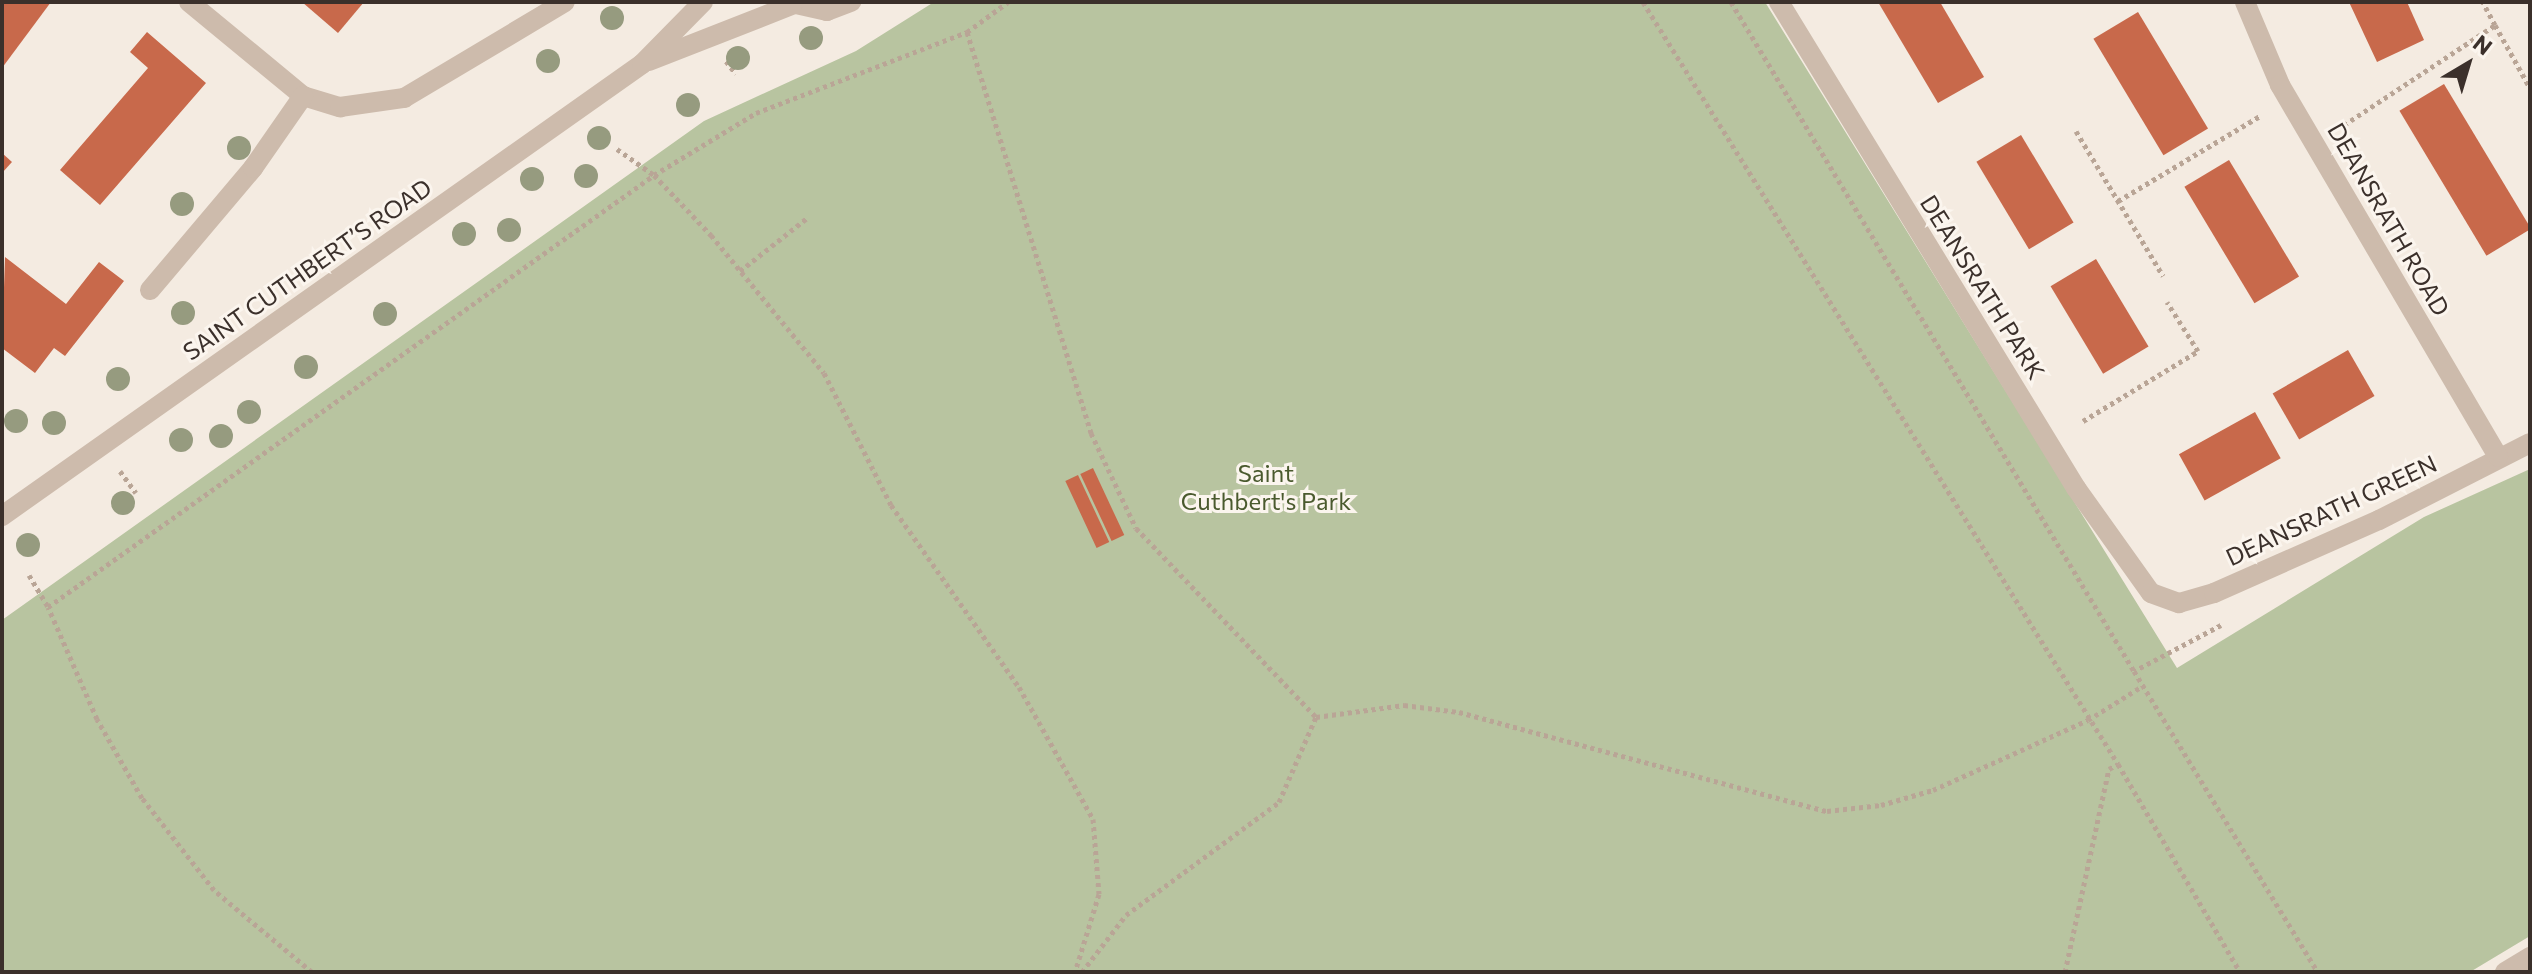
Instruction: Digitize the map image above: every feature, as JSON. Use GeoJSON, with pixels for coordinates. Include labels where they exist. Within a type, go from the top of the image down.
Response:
{"type":"FeatureCollection","features":[{"type":"Feature","properties":{"kind":"street"},"geometry":{"type":"LineString","coordinates":[[189,2],[303,96],[340,107],[404,98],[565,2]]}},
{"type":"Feature","properties":{"kind":"street","name":"SAINT CUTHBERT’S ROAD"},"geometry":{"type":"LineString","coordinates":[[2,516],[642,64],[703,2]]}},
{"type":"Feature","properties":{"kind":"street","name":"SAINT CUTHBERT’S ROAD"},"geometry":{"type":"LineString","coordinates":[[642,64],[789,4],[827,11],[851,2]]}},
{"type":"Feature","properties":{"kind":"street","name":"DEANSRATH PARK"},"geometry":{"type":"LineString","coordinates":[[1779,2],[2076,488],[2151,593]]}},
{"type":"Feature","properties":{"kind":"street","name":"DEANSRATH ROAD"},"geometry":{"type":"LineString","coordinates":[[2245,2],[2280,85],[2498,457]]}},
{"type":"Feature","properties":{"kind":"street"},"geometry":{"type":"LineString","coordinates":[[150,290],[253,168],[303,96]]}},
{"type":"Feature","properties":{"kind":"street","name":"DEANSRATH GREEN"},"geometry":{"type":"LineString","coordinates":[[2151,593],[2179,603],[2214,593],[2379,520],[2530,443]]}},
{"type":"Feature","properties":{"kind":"street"},"geometry":{"type":"LineString","coordinates":[[2505,972],[2530,957]]}},
{"type":"Feature","properties":{"kind":"path"},"geometry":{"type":"LineString","coordinates":[[48,607],[654,175],[756,113],[967,32],[1008,2]]}},
{"type":"Feature","properties":{"kind":"path"},"geometry":{"type":"LineString","coordinates":[[1643,2],[2118,764],[2240,972]]}},
{"type":"Feature","properties":{"kind":"path"},"geometry":{"type":"LineString","coordinates":[[1731,2],[2141,687],[2318,972]]}},
{"type":"Feature","properties":{"kind":"path"},"geometry":{"type":"LineString","coordinates":[[2483,2],[2530,88]]}},
{"type":"Feature","properties":{"kind":"path"},"geometry":{"type":"LineString","coordinates":[[2344,125],[2495,25]]}},
{"type":"Feature","properties":{"kind":"path"},"geometry":{"type":"LineString","coordinates":[[967,32],[1091,433],[1136,528],[1316,717]]}},
{"type":"Feature","properties":{"kind":"path"},"geometry":{"type":"LineString","coordinates":[[2118,201],[2260,116]]}},
{"type":"Feature","properties":{"kind":"path"},"geometry":{"type":"LineString","coordinates":[[2076,131],[2163,276]]}},
{"type":"Feature","properties":{"kind":"path"},"geometry":{"type":"LineString","coordinates":[[617,149],[654,175],[740,271],[824,373],[891,505],[1019,687],[1093,819],[1099,894],[1075,972]]}},
{"type":"Feature","properties":{"kind":"path"},"geometry":{"type":"LineString","coordinates":[[740,271],[807,218]]}},
{"type":"Feature","properties":{"kind":"path"},"geometry":{"type":"LineString","coordinates":[[2083,421],[2198,351],[2167,302]]}},
{"type":"Feature","properties":{"kind":"path"},"geometry":{"type":"LineString","coordinates":[[29,575],[48,607],[97,719],[142,798],[214,890],[312,972]]}},
{"type":"Feature","properties":{"kind":"path"},"geometry":{"type":"LineString","coordinates":[[2134,671],[2232,619]]}},
{"type":"Feature","properties":{"kind":"path"},"geometry":{"type":"LineString","coordinates":[[1316,717],[1404,705],[1459,712],[1827,811],[1881,805],[1933,790],[2088,720],[2141,687]]}},
{"type":"Feature","properties":{"kind":"path"},"geometry":{"type":"LineString","coordinates":[[1082,972],[1126,915],[1279,802],[1316,717]]}},
{"type":"Feature","properties":{"kind":"path"},"geometry":{"type":"LineString","coordinates":[[2065,972],[2109,769],[2118,764]]}},
{"type":"Feature","properties":{"kind":"green space","name":"Saint Cuthbert's Park"},"geometry":{"type":"Polygon","coordinates":[[[934,2],[1765,2],[2177,668],[2424,517],[2530,469],[2530,936],[2470,972],[2,972],[2,620],[704,121],[856,51],[934,2]]]}},
{"type":"Feature","properties":{"kind":"building"},"geometry":{"type":"Polygon","coordinates":[[[2,2],[51,2],[2,68],[2,2]]]}},
{"type":"Feature","properties":{"kind":"building"},"geometry":{"type":"Polygon","coordinates":[[[302,2],[364,2],[338,33],[302,2]]]}},
{"type":"Feature","properties":{"kind":"building"},"geometry":{"type":"Polygon","coordinates":[[[1878,2],[1940,2],[1984,77],[1938,103],[1878,2]]]}},
{"type":"Feature","properties":{"kind":"building"},"geometry":{"type":"Polygon","coordinates":[[[2349,2],[2407,2],[2424,40],[2377,62],[2349,2]]]}},
{"type":"Feature","properties":{"kind":"building"},"geometry":{"type":"Polygon","coordinates":[[[2138,12],[2208,129],[2163,155],[2093,39],[2138,12]]]}},
{"type":"Feature","properties":{"kind":"building"},"geometry":{"type":"Polygon","coordinates":[[[147,32],[206,83],[100,205],[60,170],[148,68],[130,52],[147,32]]]}},
{"type":"Feature","properties":{"kind":"building"},"geometry":{"type":"Polygon","coordinates":[[[2444,84],[2530,227],[2486,256],[2399,111],[2444,84]]]}},
{"type":"Feature","properties":{"kind":"building"},"geometry":{"type":"Polygon","coordinates":[[[2021,135],[2074,222],[2029,249],[1976,162],[2021,135]]]}},
{"type":"Feature","properties":{"kind":"building"},"geometry":{"type":"Polygon","coordinates":[[[2,153],[12,162],[2,173],[2,153]]]}},
{"type":"Feature","properties":{"kind":"building"},"geometry":{"type":"Polygon","coordinates":[[[2229,160],[2299,277],[2254,303],[2184,187],[2229,160]]]}},
{"type":"Feature","properties":{"kind":"building"},"geometry":{"type":"Polygon","coordinates":[[[5,257],[66,304],[99,262],[124,281],[65,356],[54,348],[35,373],[2,348],[5,257]]]}},
{"type":"Feature","properties":{"kind":"building"},"geometry":{"type":"Polygon","coordinates":[[[2096,259],[2149,346],[2103,374],[2051,286],[2096,259]]]}},
{"type":"Feature","properties":{"kind":"building"},"geometry":{"type":"Polygon","coordinates":[[[2348,350],[2374,396],[2299,439],[2273,394],[2348,350]]]}},
{"type":"Feature","properties":{"kind":"building"},"geometry":{"type":"Polygon","coordinates":[[[2255,412],[2281,458],[2205,501],[2179,454],[2255,412]]]}},
{"type":"Feature","properties":{"kind":"building"},"geometry":{"type":"Polygon","coordinates":[[[1093,468],[1124,535],[1112,541],[1080,474],[1093,468]]]}},
{"type":"Feature","properties":{"kind":"building"},"geometry":{"type":"Polygon","coordinates":[[[1078,475],[1109,542],[1097,548],[1065,481],[1078,475]]]}}]}
